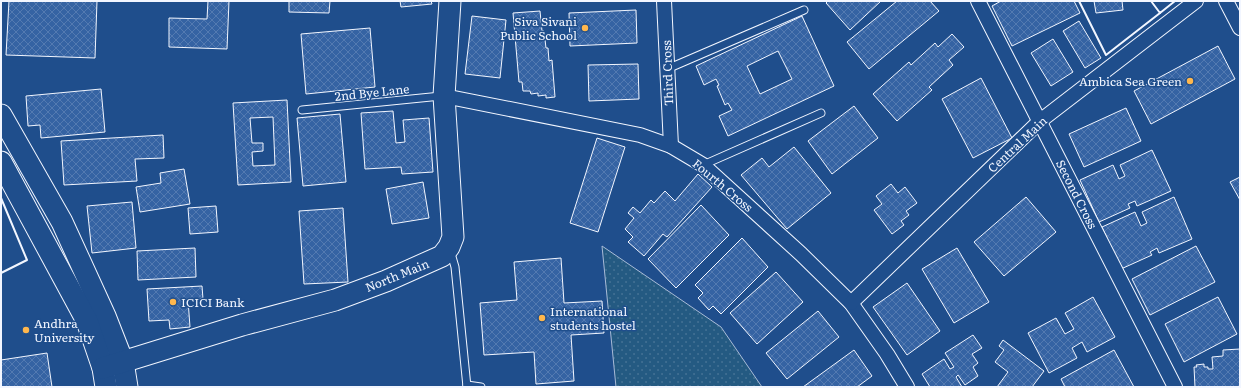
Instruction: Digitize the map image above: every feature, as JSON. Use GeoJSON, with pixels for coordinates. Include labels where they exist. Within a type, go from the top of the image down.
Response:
{"type":"FeatureCollection","features":[{"type":"Feature","properties":{"kind":"street"},"geometry":{"type":"LineString","coordinates":[[449,247],[453,238],[444,96],[450,1]]}},
{"type":"Feature","properties":{"kind":"street","name":"Third Cross"},"geometry":{"type":"LineString","coordinates":[[664,1],[670,146]]}},
{"type":"Feature","properties":{"kind":"street","name":"Second Cross"},"geometry":{"type":"LineString","coordinates":[[978,1],[1175,387]]}},
{"type":"Feature","properties":{"kind":"street","name":"Central Main"},"geometry":{"type":"LineString","coordinates":[[852,303],[1040,121],[1196,1]]}},
{"type":"Feature","properties":{"kind":"street"},"geometry":{"type":"LineString","coordinates":[[1226,1],[1240,28]]}},
{"type":"Feature","properties":{"kind":"street","name":"Fourth Cross"},"geometry":{"type":"LineString","coordinates":[[444,96],[640,135],[670,146],[703,165],[801,254],[852,303],[887,354],[907,387]]}},
{"type":"Feature","properties":{"kind":"street"},"geometry":{"type":"LineString","coordinates":[[1,115],[62,222],[105,316],[111,372]]}},
{"type":"Feature","properties":{"kind":"street"},"geometry":{"type":"LineString","coordinates":[[1,162],[87,321],[111,372],[127,387]]}},
{"type":"Feature","properties":{"kind":"street","name":"North Main"},"geometry":{"type":"LineString","coordinates":[[111,372],[242,325],[335,300],[386,281],[442,256],[449,247]]}},
{"type":"Feature","properties":{"kind":"lane"},"geometry":{"type":"LineString","coordinates":[[667,69],[804,10]]}},
{"type":"Feature","properties":{"kind":"lane","name":"2nd Bye Lane"},"geometry":{"type":"LineString","coordinates":[[302,110],[444,96]]}},
{"type":"Feature","properties":{"kind":"lane"},"geometry":{"type":"LineString","coordinates":[[703,165],[821,113]]}},
{"type":"Feature","properties":{"kind":"lane"},"geometry":{"type":"LineString","coordinates":[[449,247],[455,267],[467,386],[481,387]]}},
{"type":"Feature","properties":{"kind":"shaded area"},"geometry":{"type":"Polygon","coordinates":[[[602,246],[721,327],[762,387],[616,387],[602,246]]]}},
{"type":"Feature","properties":{"kind":"building"},"geometry":{"type":"Polygon","coordinates":[[[9,1],[97,1],[95,58],[6,55],[9,1]]]}},
{"type":"Feature","properties":{"kind":"building"},"geometry":{"type":"Polygon","coordinates":[[[208,1],[229,1],[227,49],[169,47],[169,18],[207,19],[208,1]]]}},
{"type":"Feature","properties":{"kind":"building"},"geometry":{"type":"Polygon","coordinates":[[[289,1],[330,1],[329,13],[289,12],[289,1]]]}},
{"type":"Feature","properties":{"kind":"building"},"geometry":{"type":"Polygon","coordinates":[[[400,1],[431,1],[432,4],[401,7],[400,1]]]}},
{"type":"Feature","properties":{"kind":"building"},"geometry":{"type":"Polygon","coordinates":[[[828,1],[881,1],[850,30],[826,3],[828,1]]]}},
{"type":"Feature","properties":{"kind":"building"},"geometry":{"type":"Polygon","coordinates":[[[897,1],[930,1],[939,11],[869,69],[847,42],[897,1]]]}},
{"type":"Feature","properties":{"kind":"building"},"geometry":{"type":"Polygon","coordinates":[[[1001,1],[1074,1],[1080,13],[1012,46],[992,6],[1001,1]]]}},
{"type":"Feature","properties":{"kind":"building"},"geometry":{"type":"Polygon","coordinates":[[[1094,1],[1122,1],[1123,10],[1096,13],[1094,1]]]}},
{"type":"Feature","properties":{"kind":"building"},"geometry":{"type":"Polygon","coordinates":[[[636,10],[637,43],[570,46],[569,13],[636,10]]]}},
{"type":"Feature","properties":{"kind":"building"},"geometry":{"type":"Polygon","coordinates":[[[540,11],[542,31],[544,31],[546,48],[548,48],[549,61],[552,60],[555,97],[546,98],[546,95],[538,96],[538,93],[531,94],[530,91],[523,91],[522,82],[519,82],[513,13],[540,11]]]}},
{"type":"Feature","properties":{"kind":"building"},"geometry":{"type":"Polygon","coordinates":[[[472,16],[506,20],[500,78],[465,74],[472,16]]]}},
{"type":"Feature","properties":{"kind":"building"},"geometry":{"type":"Polygon","coordinates":[[[802,16],[834,86],[728,136],[719,116],[732,110],[728,103],[725,105],[717,86],[719,85],[716,79],[704,85],[696,66],[802,16]],[[778,51],[747,66],[760,94],[792,79],[778,51]]]}},
{"type":"Feature","properties":{"kind":"building"},"geometry":{"type":"Polygon","coordinates":[[[1079,21],[1101,58],[1085,68],[1063,31],[1079,21]]]}},
{"type":"Feature","properties":{"kind":"building"},"geometry":{"type":"Polygon","coordinates":[[[370,28],[375,87],[306,94],[301,34],[370,28]]]}},
{"type":"Feature","properties":{"kind":"building"},"geometry":{"type":"Polygon","coordinates":[[[952,34],[964,47],[949,60],[953,65],[929,87],[932,90],[897,121],[873,94],[909,62],[911,65],[935,43],[938,47],[952,34]]]}},
{"type":"Feature","properties":{"kind":"building"},"geometry":{"type":"Polygon","coordinates":[[[1053,39],[1073,72],[1051,86],[1031,53],[1053,39]]]}},
{"type":"Feature","properties":{"kind":"building"},"geometry":{"type":"Polygon","coordinates":[[[1218,46],[1235,79],[1151,124],[1134,91],[1218,46]]]}},
{"type":"Feature","properties":{"kind":"building"},"geometry":{"type":"Polygon","coordinates":[[[638,64],[639,99],[589,101],[588,65],[638,64]]]}},
{"type":"Feature","properties":{"kind":"building"},"geometry":{"type":"Polygon","coordinates":[[[981,78],[1012,138],[973,158],[942,99],[981,78]]]}},
{"type":"Feature","properties":{"kind":"building"},"geometry":{"type":"Polygon","coordinates":[[[101,89],[105,132],[41,138],[40,125],[28,126],[26,96],[101,89]]]}},
{"type":"Feature","properties":{"kind":"building"},"geometry":{"type":"Polygon","coordinates":[[[287,100],[291,182],[238,185],[233,103],[287,100]],[[273,117],[250,118],[252,143],[263,143],[263,151],[252,152],[253,166],[275,165],[273,117]]]}},
{"type":"Feature","properties":{"kind":"building"},"geometry":{"type":"Polygon","coordinates":[[[854,106],[878,138],[832,174],[808,141],[854,106]]]}},
{"type":"Feature","properties":{"kind":"building"},"geometry":{"type":"Polygon","coordinates":[[[1126,108],[1141,141],[1084,167],[1069,134],[1126,108]]]}},
{"type":"Feature","properties":{"kind":"building"},"geometry":{"type":"Polygon","coordinates":[[[393,111],[396,143],[405,142],[403,120],[429,118],[433,172],[402,174],[401,167],[365,169],[361,113],[393,111]]]}},
{"type":"Feature","properties":{"kind":"building"},"geometry":{"type":"Polygon","coordinates":[[[340,114],[346,182],[303,186],[297,118],[340,114]]]}},
{"type":"Feature","properties":{"kind":"building"},"geometry":{"type":"Polygon","coordinates":[[[163,135],[164,158],[135,159],[137,181],[64,185],[61,141],[163,135]]]}},
{"type":"Feature","properties":{"kind":"building"},"geometry":{"type":"Polygon","coordinates":[[[597,138],[625,147],[598,232],[570,223],[597,138]]]}},
{"type":"Feature","properties":{"kind":"building"},"geometry":{"type":"Polygon","coordinates":[[[794,147],[831,193],[787,229],[741,175],[762,158],[769,167],[794,147]]]}},
{"type":"Feature","properties":{"kind":"building"},"geometry":{"type":"Polygon","coordinates":[[[1152,150],[1171,191],[1137,206],[1135,201],[1128,204],[1130,208],[1099,222],[1080,180],[1113,165],[1119,179],[1125,176],[1120,165],[1152,150]]]}},
{"type":"Feature","properties":{"kind":"building"},"geometry":{"type":"Polygon","coordinates":[[[184,169],[190,204],[140,212],[136,187],[161,183],[160,173],[184,169]]]}},
{"type":"Feature","properties":{"kind":"building"},"geometry":{"type":"Polygon","coordinates":[[[698,174],[712,187],[667,237],[663,234],[644,256],[628,242],[633,237],[625,229],[634,218],[628,213],[633,207],[640,213],[651,200],[654,203],[665,191],[675,201],[698,174]]]}},
{"type":"Feature","properties":{"kind":"building"},"geometry":{"type":"Polygon","coordinates":[[[1240,177],[1240,200],[1230,182],[1240,177]]]}},
{"type":"Feature","properties":{"kind":"building"},"geometry":{"type":"Polygon","coordinates":[[[423,182],[429,218],[392,224],[386,189],[423,182]]]}},
{"type":"Feature","properties":{"kind":"building"},"geometry":{"type":"Polygon","coordinates":[[[891,184],[898,193],[905,187],[917,203],[906,211],[909,215],[901,221],[904,225],[892,234],[874,210],[882,204],[876,196],[891,184]]]}},
{"type":"Feature","properties":{"kind":"building"},"geometry":{"type":"Polygon","coordinates":[[[1026,197],[1056,232],[1004,276],[974,242],[1026,197]]]}},
{"type":"Feature","properties":{"kind":"building"},"geometry":{"type":"Polygon","coordinates":[[[1174,197],[1192,239],[1159,253],[1157,248],[1150,252],[1152,255],[1121,269],[1102,227],[1135,212],[1141,226],[1147,223],[1142,212],[1174,197]]]}},
{"type":"Feature","properties":{"kind":"building"},"geometry":{"type":"Polygon","coordinates":[[[132,202],[136,248],[92,253],[87,206],[132,202]]]}},
{"type":"Feature","properties":{"kind":"building"},"geometry":{"type":"Polygon","coordinates":[[[701,205],[729,235],[676,288],[648,259],[701,205]]]}},
{"type":"Feature","properties":{"kind":"building"},"geometry":{"type":"Polygon","coordinates":[[[216,206],[218,232],[190,234],[188,208],[216,206]]]}},
{"type":"Feature","properties":{"kind":"building"},"geometry":{"type":"Polygon","coordinates":[[[343,208],[348,282],[304,284],[299,211],[343,208]]]}},
{"type":"Feature","properties":{"kind":"building"},"geometry":{"type":"Polygon","coordinates":[[[742,238],[768,267],[721,314],[713,306],[709,310],[698,298],[703,293],[695,285],[742,238]]]}},
{"type":"Feature","properties":{"kind":"building"},"geometry":{"type":"Polygon","coordinates":[[[1196,246],[1215,282],[1150,315],[1132,279],[1196,246]]]}},
{"type":"Feature","properties":{"kind":"building"},"geometry":{"type":"Polygon","coordinates":[[[195,248],[196,277],[138,280],[137,251],[195,248]]]}},
{"type":"Feature","properties":{"kind":"building"},"geometry":{"type":"Polygon","coordinates":[[[957,248],[989,302],[954,323],[922,269],[957,248]]]}},
{"type":"Feature","properties":{"kind":"building","name":"International students hostel"},"geometry":{"type":"Polygon","coordinates":[[[561,258],[564,303],[602,301],[604,333],[571,335],[574,381],[536,384],[534,352],[484,355],[480,303],[517,300],[514,262],[561,258]]]}},
{"type":"Feature","properties":{"kind":"building"},"geometry":{"type":"Polygon","coordinates":[[[776,272],[803,302],[757,344],[730,313],[776,272]]]}},
{"type":"Feature","properties":{"kind":"building"},"geometry":{"type":"Polygon","coordinates":[[[907,283],[940,331],[907,355],[873,307],[907,283]]]}},
{"type":"Feature","properties":{"kind":"building"},"geometry":{"type":"Polygon","coordinates":[[[202,286],[203,299],[188,300],[190,327],[170,329],[169,320],[149,321],[147,289],[202,286]]]}},
{"type":"Feature","properties":{"kind":"building"},"geometry":{"type":"Polygon","coordinates":[[[1093,297],[1115,337],[1087,352],[1082,342],[1072,348],[1077,358],[1049,373],[1028,333],[1056,318],[1065,334],[1074,329],[1065,313],[1093,297]]]}},
{"type":"Feature","properties":{"kind":"building"},"geometry":{"type":"Polygon","coordinates":[[[1218,297],[1237,334],[1184,362],[1165,324],[1218,297]]]}},
{"type":"Feature","properties":{"kind":"building"},"geometry":{"type":"Polygon","coordinates":[[[818,311],[839,337],[787,379],[766,353],[818,311]]]}},
{"type":"Feature","properties":{"kind":"building"},"geometry":{"type":"Polygon","coordinates":[[[973,335],[982,348],[972,354],[978,363],[973,367],[978,376],[965,385],[958,375],[956,377],[962,387],[930,387],[922,374],[944,359],[950,369],[954,367],[945,353],[973,335]]]}},
{"type":"Feature","properties":{"kind":"building"},"geometry":{"type":"Polygon","coordinates":[[[1003,340],[1044,371],[1032,387],[997,387],[1008,372],[995,362],[1004,350],[999,346],[1003,340]]]}},
{"type":"Feature","properties":{"kind":"building"},"geometry":{"type":"Polygon","coordinates":[[[1240,349],[1240,387],[1195,387],[1194,367],[1197,367],[1196,365],[1204,364],[1204,367],[1213,369],[1212,357],[1223,356],[1223,350],[1240,349]]]}},
{"type":"Feature","properties":{"kind":"building"},"geometry":{"type":"Polygon","coordinates":[[[854,350],[872,376],[857,387],[803,387],[854,350]]]}},
{"type":"Feature","properties":{"kind":"building"},"geometry":{"type":"Polygon","coordinates":[[[1114,350],[1134,387],[1065,387],[1061,379],[1114,350]]]}},
{"type":"Feature","properties":{"kind":"building"},"geometry":{"type":"Polygon","coordinates":[[[47,353],[52,387],[1,387],[1,360],[47,353]]]}},
{"type":"Feature","properties":{"kind":"wall"},"geometry":{"type":"LineString","coordinates":[[1079,1],[1106,55],[1160,13],[1151,1]]}},
{"type":"Feature","properties":{"kind":"wall"},"geometry":{"type":"LineString","coordinates":[[1160,12],[1175,1]]}},
{"type":"Feature","properties":{"kind":"wall"},"geometry":{"type":"LineString","coordinates":[[1,198],[27,260],[1,273]]}},
{"type":"Feature","properties":{"kind":"place","name":"Siva Sivani Public School"},"geometry":{"type":"Point","coordinates":[585,28]}},
{"type":"Feature","properties":{"kind":"place","name":"Ambica Sea Green"},"geometry":{"type":"Point","coordinates":[1190,81]}},
{"type":"Feature","properties":{"kind":"place","name":"ICICI Bank"},"geometry":{"type":"Point","coordinates":[173,302]}},
{"type":"Feature","properties":{"kind":"place","name":"International students hostel"},"geometry":{"type":"Point","coordinates":[542,318]}},
{"type":"Feature","properties":{"kind":"place","name":"Andhra University"},"geometry":{"type":"Point","coordinates":[26,330]}}]}
